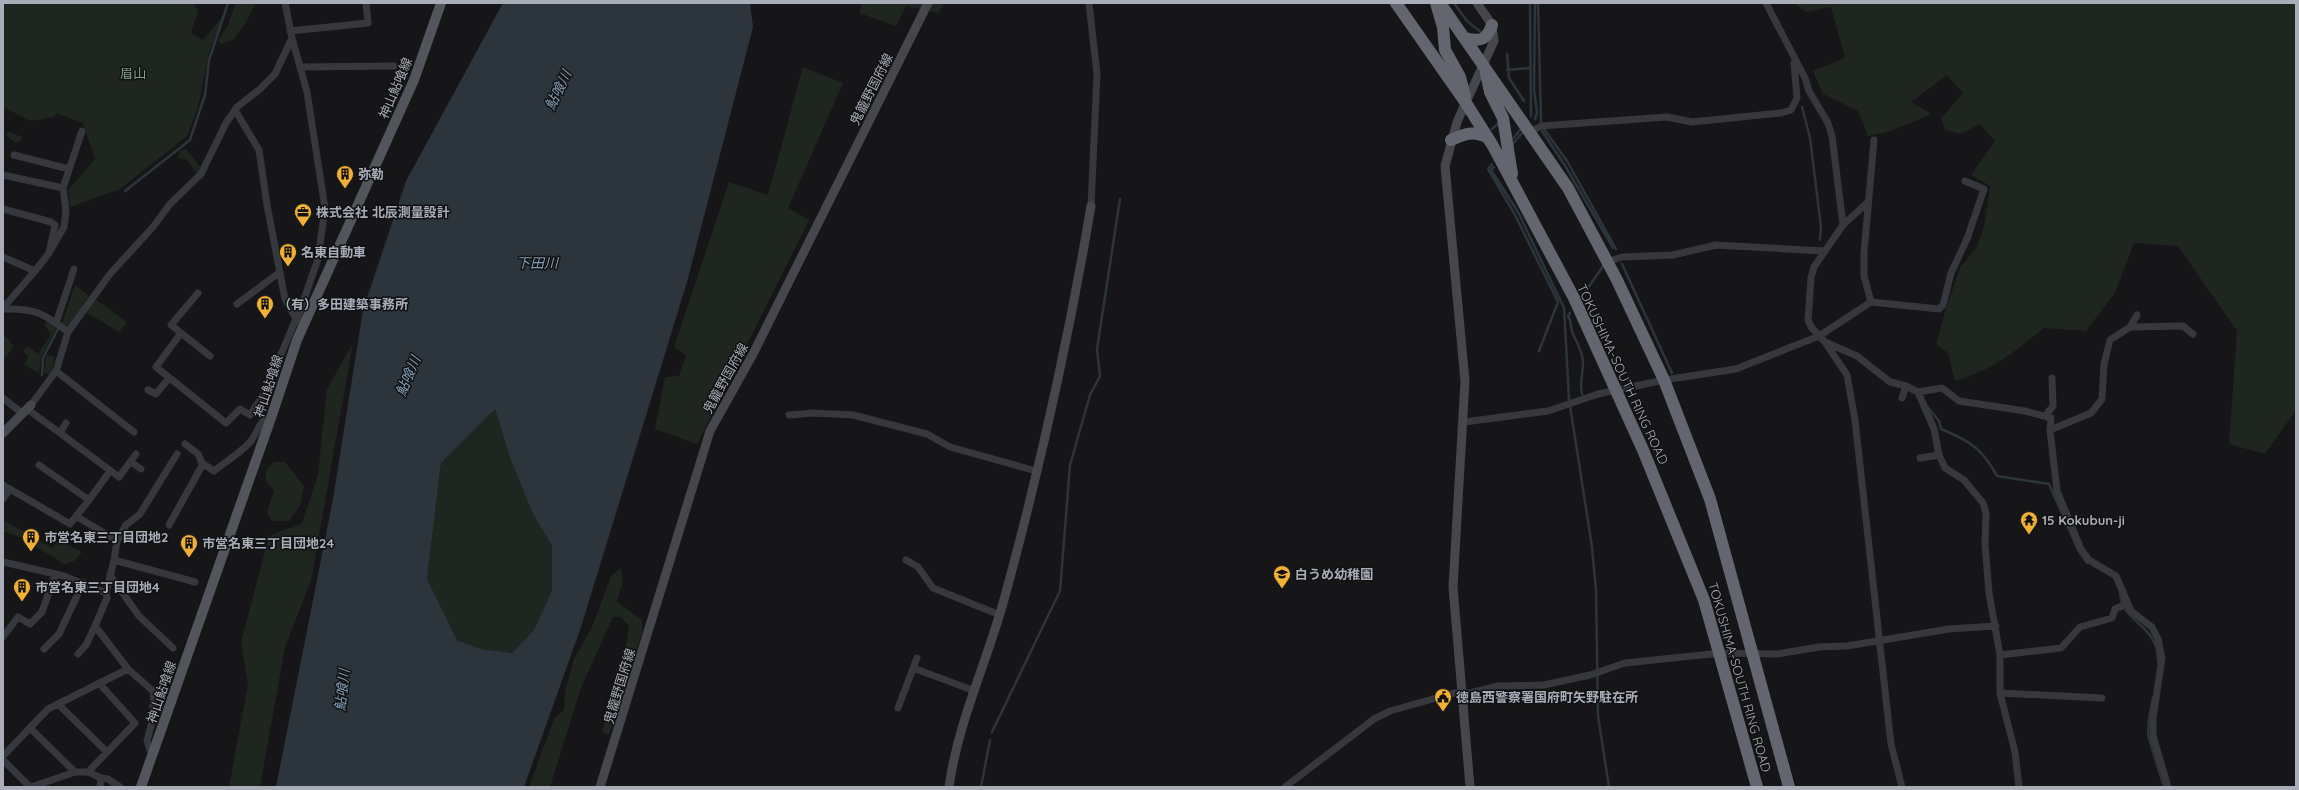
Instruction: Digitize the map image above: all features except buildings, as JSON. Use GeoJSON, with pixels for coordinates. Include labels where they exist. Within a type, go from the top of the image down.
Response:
{"type":"FeatureCollection","features":[{"type":"Feature","properties":{"kind":"highway","name":"TOKUSHIMA-SOUTH RING ROAD"},"geometry":{"type":"LineString","coordinates":[[1396,3],[1466,102],[1488,138],[1574,298],[1671,514],[1704,600],[1721,653],[1757,787]]}},
{"type":"Feature","properties":{"kind":"highway"},"geometry":{"type":"LineString","coordinates":[[1436,3],[1443,27],[1445,50],[1460,77],[1466,102]]}},
{"type":"Feature","properties":{"kind":"highway","name":"TOKUSHIMA-SOUTH RING ROAD"},"geometry":{"type":"LineString","coordinates":[[1440,3],[1568,188],[1607,262],[1664,380],[1710,499],[1789,787]]}},
{"type":"Feature","properties":{"kind":"highway"},"geometry":{"type":"LineString","coordinates":[[1465,38],[1478,40],[1484,39],[1489,34],[1492,25]]}},
{"type":"Feature","properties":{"kind":"highway"},"geometry":{"type":"LineString","coordinates":[[1484,67],[1490,92],[1504,118],[1514,186]]}},
{"type":"Feature","properties":{"kind":"highway"},"geometry":{"type":"LineString","coordinates":[[1451,140],[1469,133],[1482,134],[1488,138]]}},
{"type":"Feature","properties":{"kind":"main road","name":"神山鮎喰線"},"geometry":{"type":"LineString","coordinates":[[141,787],[272,415],[296,340],[414,80],[441,3]]}},
{"type":"Feature","properties":{"kind":"street"},"geometry":{"type":"LineString","coordinates":[[181,333],[156,367],[226,423],[240,409],[250,415],[264,394],[296,319],[318,259],[325,208],[307,92],[291,34],[288,3]]}},
{"type":"Feature","properties":{"kind":"street"},"geometry":{"type":"LineString","coordinates":[[291,34],[368,23],[366,3]]}},
{"type":"Feature","properties":{"kind":"street","name":"鬼籠野国府線"},"geometry":{"type":"LineString","coordinates":[[600,787],[710,431],[753,354],[928,3]]}},
{"type":"Feature","properties":{"kind":"street"},"geometry":{"type":"LineString","coordinates":[[949,787],[960,735],[1000,615],[1036,471],[1079,275],[1091,206],[1097,74],[1089,3]]}},
{"type":"Feature","properties":{"kind":"street"},"geometry":{"type":"LineString","coordinates":[[1470,787],[1461,693],[1454,587],[1466,381],[1445,166],[1451,140],[1466,102],[1484,67],[1494,41],[1492,25],[1477,3]]}},
{"type":"Feature","properties":{"kind":"street"},"geometry":{"type":"LineString","coordinates":[[1766,3],[1805,78],[1809,91],[1823,112],[1832,136],[1844,225]]}},
{"type":"Feature","properties":{"kind":"street"},"geometry":{"type":"LineString","coordinates":[[3,433],[27,409],[56,371],[68,332],[110,274],[153,227],[170,204],[201,174],[234,110],[275,74],[291,34]]}},
{"type":"Feature","properties":{"kind":"street"},"geometry":{"type":"LineString","coordinates":[[1530,132],[1541,126],[1667,117],[1692,122],[1781,113],[1791,110],[1797,98],[1794,58]]}},
{"type":"Feature","properties":{"kind":"street"},"geometry":{"type":"LineString","coordinates":[[300,67],[394,66]]}},
{"type":"Feature","properties":{"kind":"street"},"geometry":{"type":"LineString","coordinates":[[234,110],[259,150],[267,205],[285,299],[296,319],[296,340]]}},
{"type":"Feature","properties":{"kind":"street"},"geometry":{"type":"LineString","coordinates":[[3,309],[50,253],[64,227],[66,211],[63,188],[82,132]]}},
{"type":"Feature","properties":{"kind":"street"},"geometry":{"type":"LineString","coordinates":[[1871,302],[1864,276],[1868,202],[1874,140]]}},
{"type":"Feature","properties":{"kind":"street"},"geometry":{"type":"LineString","coordinates":[[14,155],[69,169]]}},
{"type":"Feature","properties":{"kind":"street"},"geometry":{"type":"LineString","coordinates":[[3,175],[63,188]]}},
{"type":"Feature","properties":{"kind":"street"},"geometry":{"type":"LineString","coordinates":[[1464,422],[1548,411],[1570,403],[1664,380],[1736,369],[1819,336],[1871,302],[1939,310],[1943,305],[1951,273],[1967,239],[1984,189],[1965,181]]}},
{"type":"Feature","properties":{"kind":"street"},"geometry":{"type":"LineString","coordinates":[[1868,202],[1844,225],[1814,267],[1811,278],[1808,320],[1843,365],[1850,390],[1864,490],[1875,607],[1891,744],[1902,787]]}},
{"type":"Feature","properties":{"kind":"street"},"geometry":{"type":"LineString","coordinates":[[3,209],[50,222],[55,225],[55,232],[50,253]]}},
{"type":"Feature","properties":{"kind":"street"},"geometry":{"type":"LineString","coordinates":[[1607,262],[1622,258],[1673,255],[1716,245],[1825,251]]}},
{"type":"Feature","properties":{"kind":"street"},"geometry":{"type":"LineString","coordinates":[[3,257],[35,271]]}},
{"type":"Feature","properties":{"kind":"street"},"geometry":{"type":"LineString","coordinates":[[56,323],[74,270]]}},
{"type":"Feature","properties":{"kind":"street"},"geometry":{"type":"LineString","coordinates":[[237,304],[280,272]]}},
{"type":"Feature","properties":{"kind":"street"},"geometry":{"type":"LineString","coordinates":[[198,293],[171,325],[210,356]]}},
{"type":"Feature","properties":{"kind":"street"},"geometry":{"type":"LineString","coordinates":[[3,309],[23,308],[45,314],[68,332]]}},
{"type":"Feature","properties":{"kind":"street"},"geometry":{"type":"LineString","coordinates":[[2050,430],[2091,413],[2102,399],[2104,364],[2110,340],[2130,327],[2137,315]]}},
{"type":"Feature","properties":{"kind":"street"},"geometry":{"type":"LineString","coordinates":[[2130,327],[2183,326],[2192,334]]}},
{"type":"Feature","properties":{"kind":"street"},"geometry":{"type":"LineString","coordinates":[[1825,342],[1857,356],[1890,382],[1906,386],[1918,392],[1942,388],[1959,401],[2046,415],[2050,418],[2057,490],[2081,548],[2089,560],[2116,576],[2123,589],[2123,605]]}},
{"type":"Feature","properties":{"kind":"street"},"geometry":{"type":"LineString","coordinates":[[56,371],[88,396],[118,423],[134,432]]}},
{"type":"Feature","properties":{"kind":"street"},"geometry":{"type":"LineString","coordinates":[[148,390],[156,394],[168,378]]}},
{"type":"Feature","properties":{"kind":"street"},"geometry":{"type":"LineString","coordinates":[[2046,415],[2053,406],[2052,378]]}},
{"type":"Feature","properties":{"kind":"street"},"geometry":{"type":"LineString","coordinates":[[1902,398],[1906,386]]}},
{"type":"Feature","properties":{"kind":"street"},"geometry":{"type":"LineString","coordinates":[[1918,392],[1934,429],[1939,455],[1945,468],[1964,480],[1982,504],[1986,513],[1986,560],[2000,655],[2000,693],[2012,735],[2019,787]]}},
{"type":"Feature","properties":{"kind":"street"},"geometry":{"type":"LineString","coordinates":[[84,402],[88,396]]}},
{"type":"Feature","properties":{"kind":"street"},"geometry":{"type":"LineString","coordinates":[[3,398],[27,409],[119,478],[136,454]]}},
{"type":"Feature","properties":{"kind":"street"},"geometry":{"type":"LineString","coordinates":[[789,415],[813,413],[853,416],[927,434],[950,446],[1036,471]]}},
{"type":"Feature","properties":{"kind":"street"},"geometry":{"type":"LineString","coordinates":[[185,444],[198,454],[203,464],[214,471],[251,441],[257,427],[272,415]]}},
{"type":"Feature","properties":{"kind":"street"},"geometry":{"type":"LineString","coordinates":[[60,434],[66,423]]}},
{"type":"Feature","properties":{"kind":"street"},"geometry":{"type":"LineString","coordinates":[[78,654],[86,645],[107,598],[106,593],[117,540],[126,525],[140,514],[177,454]]}},
{"type":"Feature","properties":{"kind":"street"},"geometry":{"type":"LineString","coordinates":[[1920,458],[1939,455]]}},
{"type":"Feature","properties":{"kind":"street"},"geometry":{"type":"LineString","coordinates":[[131,462],[141,469]]}},
{"type":"Feature","properties":{"kind":"street"},"geometry":{"type":"LineString","coordinates":[[169,525],[203,464]]}},
{"type":"Feature","properties":{"kind":"street"},"geometry":{"type":"LineString","coordinates":[[39,465],[50,468],[80,489],[89,500]]}},
{"type":"Feature","properties":{"kind":"street"},"geometry":{"type":"LineString","coordinates":[[3,485],[9,490],[70,524],[110,471]]}},
{"type":"Feature","properties":{"kind":"street"},"geometry":{"type":"LineString","coordinates":[[3,499],[9,490]]}},
{"type":"Feature","properties":{"kind":"street"},"geometry":{"type":"LineString","coordinates":[[76,516],[117,540]]}},
{"type":"Feature","properties":{"kind":"street"},"geometry":{"type":"LineString","coordinates":[[114,560],[195,582]]}},
{"type":"Feature","properties":{"kind":"street"},"geometry":{"type":"LineString","coordinates":[[906,560],[918,567],[933,588],[1000,615]]}},
{"type":"Feature","properties":{"kind":"street"},"geometry":{"type":"LineString","coordinates":[[3,562],[64,576],[106,593]]}},
{"type":"Feature","properties":{"kind":"street"},"geometry":{"type":"LineString","coordinates":[[3,637],[18,616],[30,624],[42,612],[55,575]]}},
{"type":"Feature","properties":{"kind":"street"},"geometry":{"type":"LineString","coordinates":[[110,575],[139,616],[173,648]]}},
{"type":"Feature","properties":{"kind":"street"},"geometry":{"type":"LineString","coordinates":[[44,649],[59,634],[83,584]]}},
{"type":"Feature","properties":{"kind":"street"},"geometry":{"type":"LineString","coordinates":[[2000,655],[2061,648],[2080,627],[2112,618],[2112,613],[2123,605]]}},
{"type":"Feature","properties":{"kind":"street"},"geometry":{"type":"LineString","coordinates":[[2123,605],[2152,627],[2160,647],[2161,670],[2153,718],[2154,736],[2168,787]]}},
{"type":"Feature","properties":{"kind":"street"},"geometry":{"type":"LineString","coordinates":[[95,626],[128,669],[154,692],[152,722],[147,741],[152,756]]}},
{"type":"Feature","properties":{"kind":"street"},"geometry":{"type":"LineString","coordinates":[[1285,787],[1374,719],[1390,710],[1461,693],[1498,686],[1544,685],[1597,672],[1625,663],[1721,653],[1752,655],[1847,646],[1949,629],[1996,626]]}},
{"type":"Feature","properties":{"kind":"street"},"geometry":{"type":"LineString","coordinates":[[898,708],[917,658]]}},
{"type":"Feature","properties":{"kind":"street"},"geometry":{"type":"LineString","coordinates":[[913,668],[975,690]]}},
{"type":"Feature","properties":{"kind":"street"},"geometry":{"type":"LineString","coordinates":[[3,756],[48,709],[128,669]]}},
{"type":"Feature","properties":{"kind":"street"},"geometry":{"type":"LineString","coordinates":[[88,772],[135,723],[99,683]]}},
{"type":"Feature","properties":{"kind":"street"},"geometry":{"type":"LineString","coordinates":[[2000,693],[2102,698]]}},
{"type":"Feature","properties":{"kind":"street"},"geometry":{"type":"LineString","coordinates":[[58,704],[107,752]]}},
{"type":"Feature","properties":{"kind":"street"},"geometry":{"type":"LineString","coordinates":[[30,728],[75,772]]}},
{"type":"Feature","properties":{"kind":"street"},"geometry":{"type":"LineString","coordinates":[[3,760],[30,787],[75,772],[88,772],[101,778],[108,779],[120,787]]}},
{"type":"Feature","properties":{"kind":"street"},"geometry":{"type":"LineString","coordinates":[[100,787],[101,778]]}},
{"type":"Feature","properties":{"kind":"green space","name":"眉山"},"geometry":{"type":"Polygon","coordinates":[[[3,3],[194,3],[198,11],[191,33],[203,40],[224,15],[209,52],[198,107],[187,136],[120,189],[70,207],[68,190],[95,159],[83,123],[56,113],[54,117],[31,121],[3,107],[3,3]]]}},
{"type":"Feature","properties":{"kind":"green space"},"geometry":{"type":"Polygon","coordinates":[[[236,3],[256,3],[245,24],[233,40],[221,44],[218,41],[228,25],[236,3]]]}},
{"type":"Feature","properties":{"kind":"green space"},"geometry":{"type":"Polygon","coordinates":[[[862,3],[944,3],[939,13],[906,6],[896,26],[859,13],[862,3]]]}},
{"type":"Feature","properties":{"kind":"green space"},"geometry":{"type":"Polygon","coordinates":[[[1794,3],[2296,3],[2296,410],[2265,454],[2229,444],[2237,331],[2178,246],[2134,243],[2115,293],[2086,331],[2044,328],[2012,353],[1982,371],[1955,381],[1948,353],[1936,344],[1960,268],[1978,245],[1984,226],[1990,186],[1971,175],[1995,141],[1980,124],[1961,134],[1945,130],[1941,118],[1963,93],[1947,75],[1911,102],[1932,114],[1888,132],[1868,136],[1858,111],[1823,94],[1813,71],[1845,58],[1831,7],[1806,12],[1794,3]]]}},
{"type":"Feature","properties":{"kind":"green space"},"geometry":{"type":"Polygon","coordinates":[[[803,67],[843,83],[788,208],[809,220],[697,444],[655,429],[665,377],[679,376],[686,355],[674,347],[729,182],[768,195],[803,67]]]}},
{"type":"Feature","properties":{"kind":"green space"},"geometry":{"type":"Polygon","coordinates":[[[7,131],[22,137],[21,142],[16,143],[7,136],[7,131]]]}},
{"type":"Feature","properties":{"kind":"green space"},"geometry":{"type":"Polygon","coordinates":[[[186,149],[201,168],[197,174],[187,160],[178,158],[179,152],[186,149]]]}},
{"type":"Feature","properties":{"kind":"green space"},"geometry":{"type":"Polygon","coordinates":[[[75,285],[89,296],[68,328],[62,324],[75,285]]]}},
{"type":"Feature","properties":{"kind":"green space"},"geometry":{"type":"Polygon","coordinates":[[[95,299],[127,322],[119,332],[86,312],[95,299]]]}},
{"type":"Feature","properties":{"kind":"green space"},"geometry":{"type":"Polygon","coordinates":[[[48,319],[57,327],[41,358],[39,373],[24,364],[29,357],[23,351],[27,346],[38,354],[51,334],[44,325],[48,319]]]}},
{"type":"Feature","properties":{"kind":"green space"},"geometry":{"type":"Polygon","coordinates":[[[3,334],[14,346],[3,361],[3,334]]]}},
{"type":"Feature","properties":{"kind":"green space"},"geometry":{"type":"Polygon","coordinates":[[[353,343],[311,581],[285,647],[260,787],[229,787],[248,684],[241,642],[269,536],[302,523],[318,475],[327,389],[353,343]]]}},
{"type":"Feature","properties":{"kind":"green space"},"geometry":{"type":"Polygon","coordinates":[[[46,355],[55,357],[51,373],[49,375],[44,373],[46,355]]]}},
{"type":"Feature","properties":{"kind":"green space"},"geometry":{"type":"Polygon","coordinates":[[[495,409],[510,458],[533,514],[552,546],[552,590],[534,630],[512,653],[481,649],[457,640],[427,580],[441,463],[495,409]]]}},
{"type":"Feature","properties":{"kind":"green space"},"geometry":{"type":"Polygon","coordinates":[[[274,462],[285,462],[304,486],[300,506],[289,521],[272,521],[267,512],[274,490],[266,482],[266,470],[274,462]]]}},
{"type":"Feature","properties":{"kind":"green space"},"geometry":{"type":"Polygon","coordinates":[[[3,520],[53,548],[58,540],[82,552],[74,561],[64,564],[20,537],[3,531],[3,520]]]}},
{"type":"Feature","properties":{"kind":"green space"},"geometry":{"type":"Polygon","coordinates":[[[621,568],[623,581],[617,602],[642,620],[642,633],[609,735],[602,733],[617,669],[627,641],[629,625],[620,617],[613,617],[581,688],[550,787],[529,787],[554,719],[564,710],[565,691],[574,659],[592,627],[611,576],[621,568]]]}},
{"type":"Feature","properties":{"kind":"water","name":"下田川"},"geometry":{"type":"Polygon","coordinates":[[[503,3],[750,3],[753,27],[687,282],[581,627],[524,787],[276,787],[333,499],[363,310],[406,181],[503,3]],[[495,409],[441,463],[427,579],[457,640],[481,649],[512,653],[534,630],[552,590],[552,546],[533,514],[510,458],[495,409]]]}},
{"type":"Feature","properties":{"kind":"waterway"},"geometry":{"type":"LineString","coordinates":[[125,191],[190,140],[205,95],[209,60],[228,3]]}},
{"type":"Feature","properties":{"kind":"waterway"},"geometry":{"type":"LineString","coordinates":[[1454,3],[1467,21],[1482,33]]}},
{"type":"Feature","properties":{"kind":"waterway"},"geometry":{"type":"LineString","coordinates":[[1530,3],[1531,116]]}},
{"type":"Feature","properties":{"kind":"waterway"},"geometry":{"type":"LineString","coordinates":[[1535,3],[1534,89],[1537,113],[1535,119]]}},
{"type":"Feature","properties":{"kind":"waterway"},"geometry":{"type":"LineString","coordinates":[[1538,3],[1541,122]]}},
{"type":"Feature","properties":{"kind":"waterway"},"geometry":{"type":"LineString","coordinates":[[1507,54],[1509,78],[1524,101]]}},
{"type":"Feature","properties":{"kind":"waterway"},"geometry":{"type":"LineString","coordinates":[[1507,70],[1530,68]]}},
{"type":"Feature","properties":{"kind":"waterway"},"geometry":{"type":"LineString","coordinates":[[1802,107],[1810,138],[1821,227],[1820,240]]}},
{"type":"Feature","properties":{"kind":"waterway"},"geometry":{"type":"LineString","coordinates":[[1492,129],[1499,123]]}},
{"type":"Feature","properties":{"kind":"waterway"},"geometry":{"type":"LineString","coordinates":[[1544,129],[1567,161],[1616,249]]}},
{"type":"Feature","properties":{"kind":"waterway"},"geometry":{"type":"LineString","coordinates":[[1511,141],[1520,130]]}},
{"type":"Feature","properties":{"kind":"waterway"},"geometry":{"type":"LineString","coordinates":[[1542,131],[1564,164],[1613,248]]}},
{"type":"Feature","properties":{"kind":"waterway"},"geometry":{"type":"LineString","coordinates":[[1512,145],[1522,133]]}},
{"type":"Feature","properties":{"kind":"waterway"},"geometry":{"type":"LineString","coordinates":[[1492,164],[1488,169],[1514,213],[1558,302],[1539,351]]}},
{"type":"Feature","properties":{"kind":"waterway"},"geometry":{"type":"LineString","coordinates":[[1494,167],[1491,170],[1518,212],[1564,308],[1569,399],[1592,547],[1596,590],[1598,716],[1609,787]]}},
{"type":"Feature","properties":{"kind":"waterway"},"geometry":{"type":"LineString","coordinates":[[992,732],[1060,591],[1070,465],[1090,395],[1100,376],[1097,349],[1120,199]]}},
{"type":"Feature","properties":{"kind":"waterway"},"geometry":{"type":"LineString","coordinates":[[1622,264],[1672,373]]}},
{"type":"Feature","properties":{"kind":"waterway"},"geometry":{"type":"LineString","coordinates":[[1580,299],[1604,265]]}},
{"type":"Feature","properties":{"kind":"waterway"},"geometry":{"type":"LineString","coordinates":[[1570,313],[1568,316],[1572,331],[1580,348],[1583,359],[1581,386],[1582,394]]}},
{"type":"Feature","properties":{"kind":"waterway"},"geometry":{"type":"LineString","coordinates":[[42,375],[43,358],[58,329]]}},
{"type":"Feature","properties":{"kind":"waterway"},"geometry":{"type":"LineString","coordinates":[[1927,406],[1939,421],[1941,429],[1960,437],[1974,446],[1986,459],[1997,476],[2049,484],[2078,550],[2087,563]]}},
{"type":"Feature","properties":{"kind":"waterway"},"geometry":{"type":"LineString","coordinates":[[2120,593],[2127,612],[2153,640],[2157,649],[2158,662]]}},
{"type":"Feature","properties":{"kind":"waterway"},"geometry":{"type":"LineString","coordinates":[[2153,698],[2148,735],[2164,787]]}},
{"type":"Feature","properties":{"kind":"waterway"},"geometry":{"type":"LineString","coordinates":[[981,787],[990,740]]}},
{"type":"Feature","properties":{"kind":"place","name":"弥勒"},"geometry":{"type":"Point","coordinates":[345,189]}},
{"type":"Feature","properties":{"kind":"place","name":"株式会社 北辰測量設計"},"geometry":{"type":"Point","coordinates":[303,227]}},
{"type":"Feature","properties":{"kind":"place","name":"名東自動車"},"geometry":{"type":"Point","coordinates":[288,267]}},
{"type":"Feature","properties":{"kind":"place","name":"（有）多田建築事務所"},"geometry":{"type":"Point","coordinates":[265,319]}},
{"type":"Feature","properties":{"kind":"place","name":"15 Kokubun-ji"},"geometry":{"type":"Point","coordinates":[2029,535]}},
{"type":"Feature","properties":{"kind":"place","name":"市営名東三丁目団地2"},"geometry":{"type":"Point","coordinates":[31,552]}},
{"type":"Feature","properties":{"kind":"place","name":"市営名東三丁目団地24"},"geometry":{"type":"Point","coordinates":[189,558]}},
{"type":"Feature","properties":{"kind":"place","name":"白うめ幼稚園"},"geometry":{"type":"Point","coordinates":[1282,589]}},
{"type":"Feature","properties":{"kind":"place","name":"市営名東三丁目団地4"},"geometry":{"type":"Point","coordinates":[22,602]}},
{"type":"Feature","properties":{"kind":"place","name":"徳島西警察署国府町矢野駐在所"},"geometry":{"type":"Point","coordinates":[1443,712]}},
{"type":"Feature","properties":{"kind":"water label","name":"鮎喰川"},"geometry":{"type":"Point","coordinates":[558,90]}},
{"type":"Feature","properties":{"kind":"water label","name":"鮎喰川"},"geometry":{"type":"Point","coordinates":[408,376]}},
{"type":"Feature","properties":{"kind":"water label","name":"鮎喰川"},"geometry":{"type":"Point","coordinates":[342,690]}}]}
